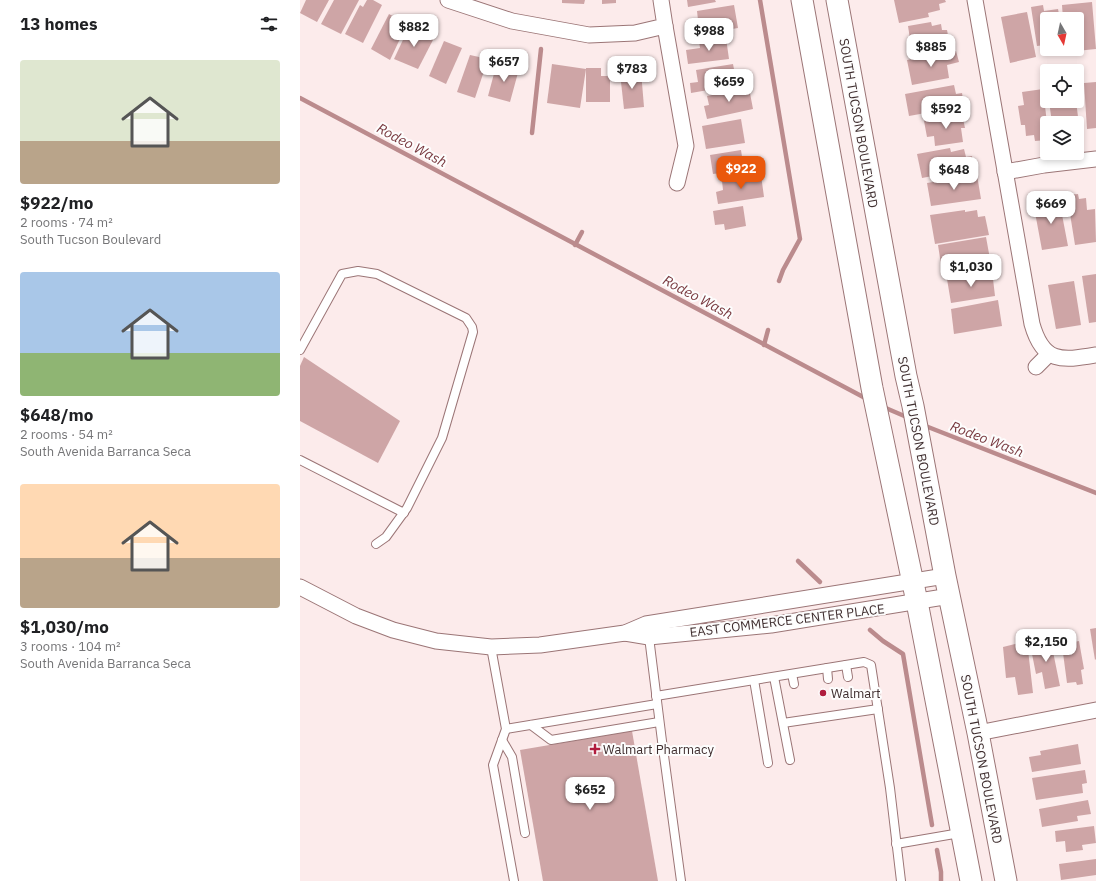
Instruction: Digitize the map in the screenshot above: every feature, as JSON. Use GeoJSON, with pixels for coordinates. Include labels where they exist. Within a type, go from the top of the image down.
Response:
{"type":"FeatureCollection","features":[{"type":"Feature","properties":{"kind":"main road"},"geometry":{"type":"LineString","coordinates":[[802,0],[872,388],[882,429],[917,602],[971,881]]}},
{"type":"Feature","properties":{"kind":"main road","name":"SOUTH TUCSON BOULEVARD"},"geometry":{"type":"LineString","coordinates":[[836,0],[904,368],[913,406],[945,576],[978,733],[1006,881]]}},
{"type":"Feature","properties":{"kind":"street"},"geometry":{"type":"LineString","coordinates":[[448,0],[512,20],[589,35],[635,33],[666,26]]}},
{"type":"Feature","properties":{"kind":"street"},"geometry":{"type":"LineString","coordinates":[[661,0],[686,146],[677,183]]}},
{"type":"Feature","properties":{"kind":"street"},"geometry":{"type":"LineString","coordinates":[[974,0],[1032,324],[1036,337],[1050,354],[1064,359],[1096,355]]}},
{"type":"Feature","properties":{"kind":"street"},"geometry":{"type":"LineString","coordinates":[[1005,172],[1044,165],[1096,159]]}},
{"type":"Feature","properties":{"kind":"street"},"geometry":{"type":"LineString","coordinates":[[1036,367],[1050,354]]}},
{"type":"Feature","properties":{"kind":"street","name":"EAST COMMERCE CENTER PLACE"},"geometry":{"type":"LineString","coordinates":[[300,588],[356,616],[393,630],[436,641],[491,647],[540,644],[625,633],[646,624],[945,576]]}},
{"type":"Feature","properties":{"kind":"street","name":"EAST COMMERCE CENTER PLACE"},"geometry":{"type":"LineString","coordinates":[[625,633],[650,637],[771,625],[950,596]]}},
{"type":"Feature","properties":{"kind":"street"},"geometry":{"type":"LineString","coordinates":[[978,733],[1096,710]]}},
{"type":"Feature","properties":{"kind":"lane"},"geometry":{"type":"LineString","coordinates":[[300,350],[342,274],[358,271],[377,274],[466,318],[472,327],[473,332],[450,406],[449,416],[442,438],[404,513],[386,537],[376,544]]}},
{"type":"Feature","properties":{"kind":"lane"},"geometry":{"type":"LineString","coordinates":[[300,460],[404,513]]}},
{"type":"Feature","properties":{"kind":"lane"},"geometry":{"type":"LineString","coordinates":[[650,637],[656,700],[681,881]]}},
{"type":"Feature","properties":{"kind":"lane"},"geometry":{"type":"LineString","coordinates":[[491,647],[506,729],[493,765],[514,881]]}},
{"type":"Feature","properties":{"kind":"lane"},"geometry":{"type":"LineString","coordinates":[[506,729],[754,680],[864,662],[871,665],[890,788],[901,881]]}},
{"type":"Feature","properties":{"kind":"lane"},"geometry":{"type":"LineString","coordinates":[[846,664],[848,676]]}},
{"type":"Feature","properties":{"kind":"lane"},"geometry":{"type":"LineString","coordinates":[[827,668],[828,678]]}},
{"type":"Feature","properties":{"kind":"lane"},"geometry":{"type":"LineString","coordinates":[[792,674],[794,684]]}},
{"type":"Feature","properties":{"kind":"lane"},"geometry":{"type":"LineString","coordinates":[[774,677],[790,760]]}},
{"type":"Feature","properties":{"kind":"lane"},"geometry":{"type":"LineString","coordinates":[[754,680],[768,764]]}},
{"type":"Feature","properties":{"kind":"lane"},"geometry":{"type":"LineString","coordinates":[[851,703],[852,713]]}},
{"type":"Feature","properties":{"kind":"lane"},"geometry":{"type":"LineString","coordinates":[[832,707],[833,716]]}},
{"type":"Feature","properties":{"kind":"lane"},"geometry":{"type":"LineString","coordinates":[[783,723],[878,709]]}},
{"type":"Feature","properties":{"kind":"lane"},"geometry":{"type":"LineString","coordinates":[[798,711],[799,721]]}},
{"type":"Feature","properties":{"kind":"lane"},"geometry":{"type":"LineString","coordinates":[[531,725],[551,740],[659,722]]}},
{"type":"Feature","properties":{"kind":"lane"},"geometry":{"type":"LineString","coordinates":[[502,740],[512,757],[525,833]]}},
{"type":"Feature","properties":{"kind":"lane"},"geometry":{"type":"LineString","coordinates":[[896,844],[962,833]]}},
{"type":"Feature","properties":{"kind":"building"},"geometry":{"type":"Polygon","coordinates":[[[306,0],[329,0],[317,22],[300,13],[306,0]]]}},
{"type":"Feature","properties":{"kind":"building"},"geometry":{"type":"Polygon","coordinates":[[[334,0],[359,0],[341,34],[321,24],[334,0]]]}},
{"type":"Feature","properties":{"kind":"building"},"geometry":{"type":"Polygon","coordinates":[[[367,0],[373,0],[382,5],[363,43],[345,34],[360,5],[363,7],[367,0]]]}},
{"type":"Feature","properties":{"kind":"building"},"geometry":{"type":"Polygon","coordinates":[[[562,0],[585,0],[584,4],[562,3],[562,0]]]}},
{"type":"Feature","properties":{"kind":"building"},"geometry":{"type":"Polygon","coordinates":[[[602,0],[616,0],[616,3],[602,4],[602,0]]]}},
{"type":"Feature","properties":{"kind":"building"},"geometry":{"type":"Polygon","coordinates":[[[687,0],[715,0],[716,2],[688,7],[687,0]]]}},
{"type":"Feature","properties":{"kind":"building"},"geometry":{"type":"Polygon","coordinates":[[[894,0],[945,0],[946,2],[939,4],[940,10],[928,13],[929,17],[899,23],[894,0]]]}},
{"type":"Feature","properties":{"kind":"building"},"geometry":{"type":"Polygon","coordinates":[[[1092,2],[1096,49],[1084,50],[1084,12],[1062,12],[1062,5],[1092,2]]]}},
{"type":"Feature","properties":{"kind":"building"},"geometry":{"type":"Polygon","coordinates":[[[734,5],[738,28],[689,36],[687,22],[698,20],[697,11],[734,5]]]}},
{"type":"Feature","properties":{"kind":"building"},"geometry":{"type":"Polygon","coordinates":[[[1043,5],[1044,11],[1058,9],[1059,12],[1040,12],[1040,46],[1037,46],[1031,7],[1043,5]]]}},
{"type":"Feature","properties":{"kind":"building"},"geometry":{"type":"Polygon","coordinates":[[[1027,12],[1036,57],[1010,63],[1001,17],[1027,12]]]}},
{"type":"Feature","properties":{"kind":"building"},"geometry":{"type":"Polygon","coordinates":[[[389,14],[407,24],[390,60],[371,49],[389,14]]]}},
{"type":"Feature","properties":{"kind":"building"},"geometry":{"type":"Polygon","coordinates":[[[931,22],[932,26],[941,24],[942,30],[947,30],[950,46],[912,52],[908,26],[931,22]]]}},
{"type":"Feature","properties":{"kind":"building"},"geometry":{"type":"Polygon","coordinates":[[[409,27],[434,38],[418,69],[394,59],[409,27]]]}},
{"type":"Feature","properties":{"kind":"building"},"geometry":{"type":"Polygon","coordinates":[[[726,38],[729,59],[688,64],[686,50],[700,48],[699,41],[726,38]]]}},
{"type":"Feature","properties":{"kind":"building"},"geometry":{"type":"Polygon","coordinates":[[[444,41],[462,48],[446,84],[429,76],[444,41]]]}},
{"type":"Feature","properties":{"kind":"building"},"geometry":{"type":"Polygon","coordinates":[[[956,51],[959,62],[947,65],[949,78],[912,85],[907,60],[956,51]]]}},
{"type":"Feature","properties":{"kind":"building"},"geometry":{"type":"Polygon","coordinates":[[[470,55],[488,59],[475,98],[457,92],[470,55]]]}},
{"type":"Feature","properties":{"kind":"building"},"geometry":{"type":"Polygon","coordinates":[[[501,64],[519,69],[510,102],[488,96],[495,70],[499,71],[501,64]]]}},
{"type":"Feature","properties":{"kind":"building"},"geometry":{"type":"Polygon","coordinates":[[[552,64],[586,69],[580,108],[547,103],[552,64]]]}},
{"type":"Feature","properties":{"kind":"building"},"geometry":{"type":"Polygon","coordinates":[[[733,64],[737,85],[691,93],[690,83],[698,82],[696,70],[733,64]]]}},
{"type":"Feature","properties":{"kind":"building"},"geometry":{"type":"Polygon","coordinates":[[[586,68],[601,68],[601,76],[610,76],[610,102],[586,102],[586,68]]]}},
{"type":"Feature","properties":{"kind":"building"},"geometry":{"type":"Polygon","coordinates":[[[641,71],[644,107],[624,109],[620,73],[641,71]]]}},
{"type":"Feature","properties":{"kind":"building"},"geometry":{"type":"Polygon","coordinates":[[[1096,82],[1096,128],[1087,129],[1084,83],[1096,82]]]}},
{"type":"Feature","properties":{"kind":"building"},"geometry":{"type":"Polygon","coordinates":[[[954,85],[956,94],[962,93],[964,106],[909,116],[905,94],[954,85]]]}},
{"type":"Feature","properties":{"kind":"building"},"geometry":{"type":"Polygon","coordinates":[[[749,88],[753,109],[707,119],[704,106],[709,105],[707,96],[749,88]]]}},
{"type":"Feature","properties":{"kind":"building"},"geometry":{"type":"Polygon","coordinates":[[[1040,89],[1040,108],[1045,108],[1046,116],[1040,116],[1040,141],[1035,141],[1034,135],[1026,136],[1025,125],[1021,125],[1018,106],[1024,105],[1022,92],[1040,89]]]}},
{"type":"Feature","properties":{"kind":"building"},"geometry":{"type":"Polygon","coordinates":[[[1050,108],[1077,108],[1078,116],[1051,116],[1050,108]]]}},
{"type":"Feature","properties":{"kind":"building"},"geometry":{"type":"Polygon","coordinates":[[[962,114],[965,128],[961,128],[963,142],[935,146],[934,136],[927,137],[924,121],[962,114]]]}},
{"type":"Feature","properties":{"kind":"building"},"geometry":{"type":"Polygon","coordinates":[[[741,119],[745,143],[706,149],[702,126],[741,119]]]}},
{"type":"Feature","properties":{"kind":"building"},"geometry":{"type":"Polygon","coordinates":[[[950,148],[951,152],[964,149],[966,157],[972,156],[974,168],[922,178],[917,154],[950,148]]]}},
{"type":"Feature","properties":{"kind":"building"},"geometry":{"type":"Polygon","coordinates":[[[741,150],[744,170],[713,174],[710,155],[741,150]]]}},
{"type":"Feature","properties":{"kind":"building"},"geometry":{"type":"Polygon","coordinates":[[[761,175],[764,197],[718,204],[716,192],[723,190],[722,181],[761,175]]]}},
{"type":"Feature","properties":{"kind":"building"},"geometry":{"type":"Polygon","coordinates":[[[977,175],[981,199],[931,206],[927,183],[977,175]]]}},
{"type":"Feature","properties":{"kind":"building"},"geometry":{"type":"Polygon","coordinates":[[[1078,194],[1079,199],[1086,198],[1087,210],[1095,209],[1096,242],[1075,245],[1067,195],[1078,194]]]}},
{"type":"Feature","properties":{"kind":"building"},"geometry":{"type":"Polygon","coordinates":[[[1059,199],[1068,246],[1042,250],[1034,207],[1044,206],[1043,202],[1059,199]]]}},
{"type":"Feature","properties":{"kind":"building"},"geometry":{"type":"Polygon","coordinates":[[[743,206],[746,226],[725,230],[724,224],[715,225],[713,211],[743,206]]]}},
{"type":"Feature","properties":{"kind":"building"},"geometry":{"type":"Polygon","coordinates":[[[965,210],[965,212],[977,210],[978,217],[985,216],[989,235],[935,244],[930,215],[965,210]]]}},
{"type":"Feature","properties":{"kind":"building"},"geometry":{"type":"Polygon","coordinates":[[[986,237],[990,259],[976,261],[977,265],[942,271],[938,245],[986,237]]]}},
{"type":"Feature","properties":{"kind":"building"},"geometry":{"type":"Polygon","coordinates":[[[987,273],[988,280],[993,279],[995,296],[951,303],[947,279],[987,273]]]}},
{"type":"Feature","properties":{"kind":"building"},"geometry":{"type":"Polygon","coordinates":[[[1096,274],[1096,322],[1089,323],[1082,276],[1096,274]]]}},
{"type":"Feature","properties":{"kind":"building"},"geometry":{"type":"Polygon","coordinates":[[[1074,281],[1081,325],[1056,329],[1048,285],[1074,281]]]}},
{"type":"Feature","properties":{"kind":"building"},"geometry":{"type":"Polygon","coordinates":[[[998,300],[1002,326],[954,334],[951,309],[998,300]]]}},
{"type":"Feature","properties":{"kind":"building"},"geometry":{"type":"Polygon","coordinates":[[[304,357],[400,421],[378,463],[300,421],[300,366],[304,357]]]}},
{"type":"Feature","properties":{"kind":"building"},"geometry":{"type":"Polygon","coordinates":[[[1096,628],[1096,659],[1095,660],[1090,629],[1096,628]]]}},
{"type":"Feature","properties":{"kind":"building"},"geometry":{"type":"Polygon","coordinates":[[[1050,637],[1060,686],[1045,689],[1042,672],[1036,674],[1031,649],[1037,648],[1035,640],[1050,637]]]}},
{"type":"Feature","properties":{"kind":"building"},"geometry":{"type":"Polygon","coordinates":[[[1068,637],[1068,643],[1079,641],[1084,669],[1081,670],[1083,684],[1077,685],[1076,682],[1067,683],[1061,638],[1068,637]]]}},
{"type":"Feature","properties":{"kind":"building"},"geometry":{"type":"Polygon","coordinates":[[[1027,641],[1033,693],[1018,695],[1015,677],[1006,678],[1003,647],[1027,641]]]}},
{"type":"Feature","properties":{"kind":"building"},"geometry":{"type":"Polygon","coordinates":[[[632,731],[658,881],[543,881],[520,750],[632,731]]]}},
{"type":"Feature","properties":{"kind":"building"},"geometry":{"type":"Polygon","coordinates":[[[1078,744],[1081,764],[1032,772],[1029,757],[1041,755],[1040,751],[1078,744]]]}},
{"type":"Feature","properties":{"kind":"building"},"geometry":{"type":"Polygon","coordinates":[[[1085,770],[1087,783],[1082,784],[1083,793],[1036,800],[1032,778],[1085,770]]]}},
{"type":"Feature","properties":{"kind":"building"},"geometry":{"type":"Polygon","coordinates":[[[1088,800],[1091,814],[1077,816],[1078,821],[1042,827],[1039,809],[1088,800]]]}},
{"type":"Feature","properties":{"kind":"building"},"geometry":{"type":"Polygon","coordinates":[[[1094,826],[1096,843],[1082,845],[1083,850],[1066,852],[1065,841],[1056,842],[1055,831],[1094,826]]]}},
{"type":"Feature","properties":{"kind":"building"},"geometry":{"type":"Polygon","coordinates":[[[1096,859],[1096,875],[1061,880],[1059,864],[1096,859]]]}},
{"type":"Feature","properties":{"kind":"waterway"},"geometry":{"type":"LineString","coordinates":[[760,0],[800,239],[783,270],[779,281]]}},
{"type":"Feature","properties":{"kind":"waterway"},"geometry":{"type":"LineString","coordinates":[[532,133],[541,49]]}},
{"type":"Feature","properties":{"kind":"waterway","name":"Rodeo Wash"},"geometry":{"type":"LineString","coordinates":[[300,98],[867,399]]}},
{"type":"Feature","properties":{"kind":"waterway"},"geometry":{"type":"LineString","coordinates":[[575,245],[582,232]]}},
{"type":"Feature","properties":{"kind":"waterway"},"geometry":{"type":"LineString","coordinates":[[764,345],[768,330]]}},
{"type":"Feature","properties":{"kind":"waterway","name":"Rodeo Wash"},"geometry":{"type":"LineString","coordinates":[[881,406],[909,418]]}},
{"type":"Feature","properties":{"kind":"waterway","name":"Rodeo Wash"},"geometry":{"type":"LineString","coordinates":[[923,425],[1096,493]]}},
{"type":"Feature","properties":{"kind":"waterway"},"geometry":{"type":"LineString","coordinates":[[798,561],[820,582]]}},
{"type":"Feature","properties":{"kind":"waterway"},"geometry":{"type":"LineString","coordinates":[[870,630],[883,641],[903,654],[932,825]]}},
{"type":"Feature","properties":{"kind":"waterway"},"geometry":{"type":"LineString","coordinates":[[937,850],[941,881]]}},
{"type":"Feature","properties":{"kind":"place","name":"Walmart"},"geometry":{"type":"Point","coordinates":[823,693]}},
{"type":"Feature","properties":{"kind":"place","name":"Walmart Pharmacy"},"geometry":{"type":"Point","coordinates":[595,749]}}]}
